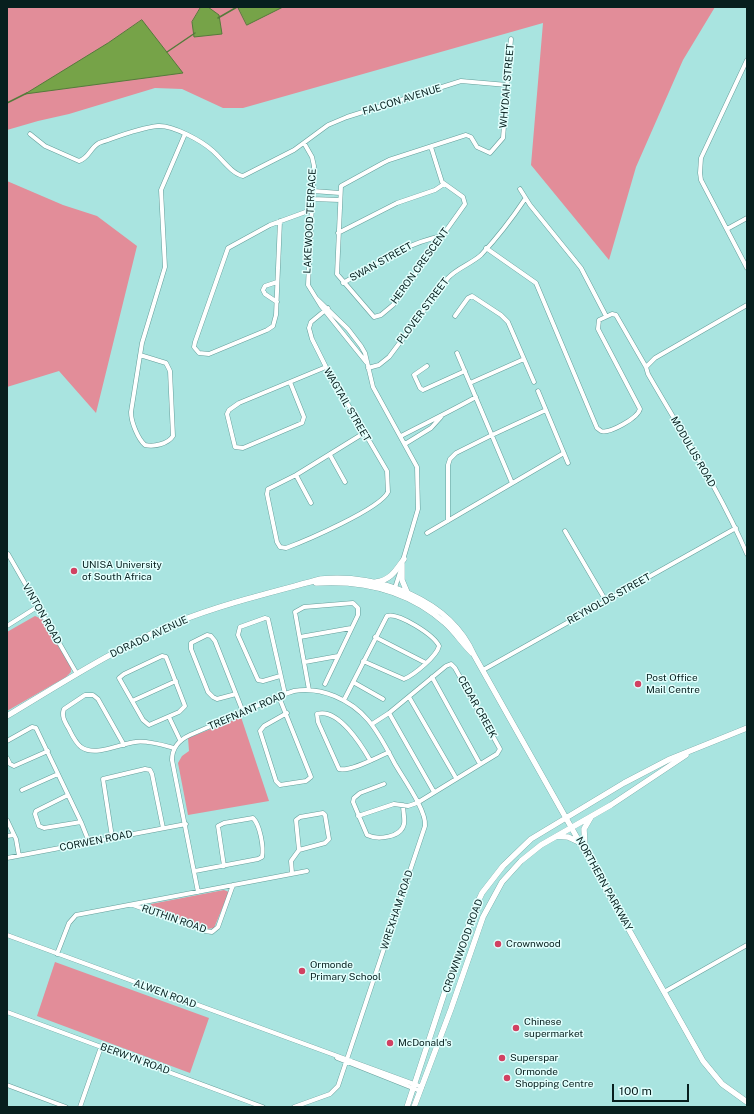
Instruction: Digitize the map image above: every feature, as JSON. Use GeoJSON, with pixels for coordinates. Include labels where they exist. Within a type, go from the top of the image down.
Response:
{"type":"FeatureCollection","features":[{"type":"Feature","properties":{"kind":"main road"},"geometry":{"type":"LineString","coordinates":[[374,582],[389,577],[403,561]]}},
{"type":"Feature","properties":{"kind":"main road"},"geometry":{"type":"LineString","coordinates":[[403,561],[403,585],[409,594]]}},
{"type":"Feature","properties":{"kind":"main road","name":"DORADO AVENUE"},"geometry":{"type":"LineString","coordinates":[[7,716],[122,648],[176,623],[226,606],[301,584],[331,578],[374,582],[394,590]]}},
{"type":"Feature","properties":{"kind":"main road","name":"DORADO AVENUE"},"geometry":{"type":"LineString","coordinates":[[301,584],[334,582],[356,583],[394,590]]}},
{"type":"Feature","properties":{"kind":"main road","name":"NORTHERN PARKWAY"},"geometry":{"type":"LineString","coordinates":[[394,590],[409,594],[437,611],[454,625],[468,642],[697,1050],[711,1071],[726,1087],[747,1102]]}},
{"type":"Feature","properties":{"kind":"main road","name":"NORTHERN PARKWAY"},"geometry":{"type":"LineString","coordinates":[[394,590],[443,622],[474,655]]}},
{"type":"Feature","properties":{"kind":"main road","name":"CROWNWOOD ROAD"},"geometry":{"type":"LineString","coordinates":[[407,1107],[448,982],[482,893],[493,877],[531,840],[566,817],[647,770],[679,755],[747,728]]}},
{"type":"Feature","properties":{"kind":"main road","name":"CROWNWOOD ROAD"},"geometry":{"type":"LineString","coordinates":[[414,1107],[491,899],[502,882],[521,861],[557,836],[628,794],[693,750]]}},
{"type":"Feature","properties":{"kind":"main road"},"geometry":{"type":"LineString","coordinates":[[585,850],[584,829],[594,814]]}},
{"type":"Feature","properties":{"kind":"main road"},"geometry":{"type":"LineString","coordinates":[[557,836],[568,837],[581,843]]}},
{"type":"Feature","properties":{"kind":"street","name":"WHYDAH STREET"},"geometry":{"type":"LineString","coordinates":[[431,147],[468,135],[471,136],[477,147],[490,153],[503,138],[511,39]]}},
{"type":"Feature","properties":{"kind":"street"},"geometry":{"type":"LineString","coordinates":[[747,60],[705,150],[700,166],[701,180],[747,268]]}},
{"type":"Feature","properties":{"kind":"street","name":"FALCON AVENUE"},"geometry":{"type":"LineString","coordinates":[[185,134],[207,146],[242,176],[252,173],[304,144],[337,121],[459,82],[467,81],[507,85]]}},
{"type":"Feature","properties":{"kind":"street"},"geometry":{"type":"LineString","coordinates":[[30,134],[45,146],[79,161],[87,158],[97,144],[152,127],[161,126],[185,134],[161,190],[165,267],[142,343],[140,355],[131,416],[142,443],[148,446],[168,441],[173,436],[170,371],[166,363],[140,355]]}},
{"type":"Feature","properties":{"kind":"street","name":"LAKEWOOD TERRACE"},"geometry":{"type":"LineString","coordinates":[[304,144],[313,162],[313,191],[307,282],[309,288],[326,309],[356,338],[365,353],[373,387],[401,436],[416,467],[418,496],[417,517],[394,590]]}},
{"type":"Feature","properties":{"kind":"street"},"geometry":{"type":"LineString","coordinates":[[313,191],[340,193],[341,186],[382,163],[431,147],[444,184],[435,190],[397,203],[338,233]]}},
{"type":"Feature","properties":{"kind":"street","name":"HERON CRESCENT"},"geometry":{"type":"LineString","coordinates":[[340,193],[336,272],[343,283],[372,316],[378,317],[392,304],[466,202],[463,197],[444,184]]}},
{"type":"Feature","properties":{"kind":"street"},"geometry":{"type":"LineString","coordinates":[[486,248],[536,283],[597,428],[606,432],[637,415],[640,409],[598,329],[599,320],[606,316],[581,268],[525,199],[520,189]]}},
{"type":"Feature","properties":{"kind":"street"},"geometry":{"type":"LineString","coordinates":[[312,199],[340,200]]}},
{"type":"Feature","properties":{"kind":"street","name":"PLOVER STREET"},"geometry":{"type":"LineString","coordinates":[[368,368],[379,365],[390,357],[448,278],[460,267],[475,260],[508,223],[525,199]]}},
{"type":"Feature","properties":{"kind":"street"},"geometry":{"type":"LineString","coordinates":[[280,222],[275,323],[269,329],[209,354],[201,354],[195,349],[196,340],[227,250],[233,245],[280,222],[311,210]]}},
{"type":"Feature","properties":{"kind":"street"},"geometry":{"type":"LineString","coordinates":[[727,230],[747,218]]}},
{"type":"Feature","properties":{"kind":"street","name":"SWAN STREET"},"geometry":{"type":"LineString","coordinates":[[343,283],[410,246],[426,239],[442,236]]}},
{"type":"Feature","properties":{"kind":"street"},"geometry":{"type":"LineString","coordinates":[[276,302],[265,294],[263,290],[265,286],[277,282]]}},
{"type":"Feature","properties":{"kind":"street"},"geometry":{"type":"LineString","coordinates":[[455,316],[469,297],[477,298],[508,322],[534,382]]}},
{"type":"Feature","properties":{"kind":"street"},"geometry":{"type":"LineString","coordinates":[[646,367],[660,355],[747,305]]}},
{"type":"Feature","properties":{"kind":"street","name":"LAKEWOOD TERRACE"},"geometry":{"type":"LineString","coordinates":[[326,309],[366,362]]}},
{"type":"Feature","properties":{"kind":"street","name":"WAGTAIL STREET"},"geometry":{"type":"LineString","coordinates":[[296,475],[273,485],[267,490],[276,542],[281,548],[289,547],[331,529],[380,500],[388,492],[388,474],[314,345],[309,328],[313,320],[326,309]]}},
{"type":"Feature","properties":{"kind":"street","name":"MODULUS ROAD"},"geometry":{"type":"LineString","coordinates":[[606,316],[612,314],[618,318],[646,367],[648,374],[736,528],[747,554]]}},
{"type":"Feature","properties":{"kind":"street"},"geometry":{"type":"LineString","coordinates":[[457,353],[512,483]]}},
{"type":"Feature","properties":{"kind":"street"},"geometry":{"type":"LineString","coordinates":[[470,383],[524,359]]}},
{"type":"Feature","properties":{"kind":"street"},"geometry":{"type":"LineString","coordinates":[[427,366],[414,375],[420,388],[423,390],[464,371]]}},
{"type":"Feature","properties":{"kind":"street"},"geometry":{"type":"LineString","coordinates":[[290,382],[304,417],[302,423],[243,448],[235,447],[227,418],[228,410],[239,403],[326,367]]}},
{"type":"Feature","properties":{"kind":"street"},"geometry":{"type":"LineString","coordinates":[[538,390],[568,463]]}},
{"type":"Feature","properties":{"kind":"street"},"geometry":{"type":"LineString","coordinates":[[401,436],[431,420],[441,417],[476,397]]}},
{"type":"Feature","properties":{"kind":"street"},"geometry":{"type":"LineString","coordinates":[[448,521],[448,468],[450,459],[492,435],[546,410]]}},
{"type":"Feature","properties":{"kind":"street"},"geometry":{"type":"LineString","coordinates":[[405,444],[431,428],[441,417]]}},
{"type":"Feature","properties":{"kind":"street"},"geometry":{"type":"LineString","coordinates":[[311,503],[296,475],[364,434]]}},
{"type":"Feature","properties":{"kind":"street"},"geometry":{"type":"LineString","coordinates":[[427,533],[564,453]]}},
{"type":"Feature","properties":{"kind":"street"},"geometry":{"type":"LineString","coordinates":[[330,455],[345,482]]}},
{"type":"Feature","properties":{"kind":"street","name":"REYNOLDS STREET"},"geometry":{"type":"LineString","coordinates":[[483,670],[736,528]]}},
{"type":"Feature","properties":{"kind":"street"},"geometry":{"type":"LineString","coordinates":[[565,531],[606,601]]}},
{"type":"Feature","properties":{"kind":"street","name":"VINTON ROAD"},"geometry":{"type":"LineString","coordinates":[[8,554],[37,607],[77,674]]}},
{"type":"Feature","properties":{"kind":"street"},"geometry":{"type":"LineString","coordinates":[[309,690],[305,662],[294,614],[298,609],[304,607],[356,604],[358,608],[358,615],[325,684]]}},
{"type":"Feature","properties":{"kind":"street"},"geometry":{"type":"LineString","coordinates":[[7,626],[37,607]]}},
{"type":"Feature","properties":{"kind":"street"},"geometry":{"type":"LineString","coordinates":[[344,700],[363,661],[384,619],[389,615],[426,632],[438,643],[438,650],[426,663],[408,678],[403,680],[363,661]]}},
{"type":"Feature","properties":{"kind":"street"},"geometry":{"type":"LineString","coordinates":[[280,676],[262,681],[257,678],[238,635],[240,627],[265,618],[268,619],[285,694]]}},
{"type":"Feature","properties":{"kind":"street"},"geometry":{"type":"LineString","coordinates":[[300,637],[351,628]]}},
{"type":"Feature","properties":{"kind":"street"},"geometry":{"type":"LineString","coordinates":[[236,694],[217,699],[210,694],[192,652],[190,646],[191,643],[207,635],[212,637],[236,694],[243,712]]}},
{"type":"Feature","properties":{"kind":"street"},"geometry":{"type":"LineString","coordinates":[[375,637],[426,663]]}},
{"type":"Feature","properties":{"kind":"street"},"geometry":{"type":"LineString","coordinates":[[162,656],[166,658],[176,681],[185,706],[182,711],[152,725],[147,725],[121,684],[120,677],[162,656]]}},
{"type":"Feature","properties":{"kind":"street"},"geometry":{"type":"LineString","coordinates":[[305,662],[338,656]]}},
{"type":"Feature","properties":{"kind":"street","name":"CEDAR CREEK"},"geometry":{"type":"LineString","coordinates":[[372,724],[389,713],[446,666],[453,665],[500,749],[497,754],[417,803]]}},
{"type":"Feature","properties":{"kind":"street"},"geometry":{"type":"LineString","coordinates":[[432,677],[480,764]]}},
{"type":"Feature","properties":{"kind":"street"},"geometry":{"type":"LineString","coordinates":[[132,701],[176,681]]}},
{"type":"Feature","properties":{"kind":"street"},"geometry":{"type":"LineString","coordinates":[[353,682],[383,699]]}},
{"type":"Feature","properties":{"kind":"street","name":"TREFNANT ROAD"},"geometry":{"type":"LineString","coordinates":[[174,748],[180,740],[285,694],[309,690],[321,692],[344,700],[362,713],[372,724],[417,803]]}},
{"type":"Feature","properties":{"kind":"street"},"geometry":{"type":"LineString","coordinates":[[124,745],[98,699],[93,695],[88,694],[64,708],[64,719],[75,740],[82,747],[93,750],[124,745],[137,742],[174,748],[172,760],[186,824],[198,892]]}},
{"type":"Feature","properties":{"kind":"street"},"geometry":{"type":"LineString","coordinates":[[279,697],[287,713],[311,777],[306,781],[280,785],[276,781],[260,730],[264,726],[287,713]]}},
{"type":"Feature","properties":{"kind":"street"},"geometry":{"type":"LineString","coordinates":[[409,697],[456,778]]}},
{"type":"Feature","properties":{"kind":"street"},"geometry":{"type":"LineString","coordinates":[[370,760],[356,737],[341,722],[323,713],[316,715],[339,769],[344,770],[370,760],[389,752]]}},
{"type":"Feature","properties":{"kind":"street"},"geometry":{"type":"LineString","coordinates":[[389,713],[434,792]]}},
{"type":"Feature","properties":{"kind":"street"},"geometry":{"type":"LineString","coordinates":[[169,718],[180,740]]}},
{"type":"Feature","properties":{"kind":"street"},"geometry":{"type":"LineString","coordinates":[[7,741],[34,727],[48,751],[89,842]]}},
{"type":"Feature","properties":{"kind":"street"},"geometry":{"type":"LineString","coordinates":[[7,758],[10,764],[14,766],[48,751]]}},
{"type":"Feature","properties":{"kind":"street"},"geometry":{"type":"LineString","coordinates":[[112,837],[103,779],[145,769],[150,770],[152,774],[163,828]]}},
{"type":"Feature","properties":{"kind":"street"},"geometry":{"type":"LineString","coordinates":[[22,790],[58,774]]}},
{"type":"Feature","properties":{"kind":"street"},"geometry":{"type":"LineString","coordinates":[[384,784],[355,796],[353,802],[367,835],[373,837],[396,834],[402,828],[403,805]]}},
{"type":"Feature","properties":{"kind":"street"},"geometry":{"type":"LineString","coordinates":[[68,796],[36,811],[35,814],[39,826],[44,828],[81,822]]}},
{"type":"Feature","properties":{"kind":"street"},"geometry":{"type":"LineString","coordinates":[[358,816],[394,804],[403,805],[417,803]]}},
{"type":"Feature","properties":{"kind":"street","name":"WREXHAM ROAD"},"geometry":{"type":"LineString","coordinates":[[346,1061],[424,829],[425,818],[417,803]]}},
{"type":"Feature","properties":{"kind":"street"},"geometry":{"type":"LineString","coordinates":[[292,873],[291,862],[299,850],[296,820],[300,817],[323,812],[329,840],[324,843],[299,850]]}},
{"type":"Feature","properties":{"kind":"street"},"geometry":{"type":"LineString","coordinates":[[195,871],[224,866],[262,857],[263,851],[256,822],[253,818],[224,823],[218,826],[224,866]]}},
{"type":"Feature","properties":{"kind":"street"},"geometry":{"type":"LineString","coordinates":[[7,820],[14,835],[19,856]]}},
{"type":"Feature","properties":{"kind":"street","name":"CORWEN ROAD"},"geometry":{"type":"LineString","coordinates":[[7,858],[186,824]]}},
{"type":"Feature","properties":{"kind":"street"},"geometry":{"type":"LineString","coordinates":[[7,836],[14,835]]}},
{"type":"Feature","properties":{"kind":"street","name":"RUTHIN ROAD"},"geometry":{"type":"LineString","coordinates":[[58,954],[67,925],[75,916],[306,871]]}},
{"type":"Feature","properties":{"kind":"street","name":"RUTHIN ROAD"},"geometry":{"type":"LineString","coordinates":[[133,904],[205,931],[212,932],[218,927],[233,885]]}},
{"type":"Feature","properties":{"kind":"street","name":"ALWEN ROAD"},"geometry":{"type":"LineString","coordinates":[[7,935],[421,1089]]}},
{"type":"Feature","properties":{"kind":"street"},"geometry":{"type":"LineString","coordinates":[[664,992],[747,945]]}},
{"type":"Feature","properties":{"kind":"street","name":"BERWYN ROAD"},"geometry":{"type":"LineString","coordinates":[[7,1012],[264,1107]]}},
{"type":"Feature","properties":{"kind":"street"},"geometry":{"type":"LineString","coordinates":[[80,1107],[101,1047]]}},
{"type":"Feature","properties":{"kind":"street"},"geometry":{"type":"LineString","coordinates":[[294,1107],[334,1092],[338,1086],[346,1061]]}},
{"type":"Feature","properties":{"kind":"street"},"geometry":{"type":"LineString","coordinates":[[7,1085],[66,1107]]}},
{"type":"Feature","properties":{"kind":"shaded area"},"geometry":{"type":"Polygon","coordinates":[[[7,7],[715,7],[683,60],[636,167],[609,260],[531,165],[543,23],[243,108],[223,108],[182,89],[155,88],[69,114],[7,130],[7,7]]]}},
{"type":"Feature","properties":{"kind":"shaded area"},"geometry":{"type":"Polygon","coordinates":[[[201,7],[208,7],[219,15],[222,34],[194,37],[192,22],[201,7]]]}},
{"type":"Feature","properties":{"kind":"shaded area"},"geometry":{"type":"Polygon","coordinates":[[[238,7],[283,7],[247,25],[238,7]]]}},
{"type":"Feature","properties":{"kind":"shaded area"},"geometry":{"type":"Polygon","coordinates":[[[142,20],[183,73],[25,94],[108,43],[142,20]]]}},
{"type":"Feature","properties":{"kind":"shaded area"},"geometry":{"type":"Polygon","coordinates":[[[7,181],[63,205],[97,216],[137,246],[96,413],[59,371],[7,387],[7,181]]]}},
{"type":"Feature","properties":{"kind":"shaded area"},"geometry":{"type":"Polygon","coordinates":[[[35,616],[42,619],[71,666],[71,672],[66,677],[7,711],[7,632],[35,616]]]}},
{"type":"Feature","properties":{"kind":"shaded area"},"geometry":{"type":"Polygon","coordinates":[[[241,717],[269,801],[188,815],[178,763],[182,756],[189,751],[188,738],[241,717]]]}},
{"type":"Feature","properties":{"kind":"shaded area"},"geometry":{"type":"Polygon","coordinates":[[[224,890],[229,892],[214,928],[207,929],[150,907],[151,904],[224,890]]]}},
{"type":"Feature","properties":{"kind":"shaded area"},"geometry":{"type":"Polygon","coordinates":[[[55,962],[209,1018],[190,1073],[37,1016],[55,962]]]}},
{"type":"Feature","properties":{"kind":"waterway"},"geometry":{"type":"LineString","coordinates":[[218,18],[237,7]]}},
{"type":"Feature","properties":{"kind":"waterway"},"geometry":{"type":"LineString","coordinates":[[167,52],[195,33]]}},
{"type":"Feature","properties":{"kind":"waterway"},"geometry":{"type":"LineString","coordinates":[[7,103],[27,93]]}},
{"type":"Feature","properties":{"kind":"place","name":"UNISA University of South Africa"},"geometry":{"type":"Point","coordinates":[74,571]}},
{"type":"Feature","properties":{"kind":"place","name":"Post Office Mail Centre"},"geometry":{"type":"Point","coordinates":[638,684]}},
{"type":"Feature","properties":{"kind":"place","name":"Crownwood"},"geometry":{"type":"Point","coordinates":[498,944]}},
{"type":"Feature","properties":{"kind":"place","name":"Ormonde Primary School"},"geometry":{"type":"Point","coordinates":[302,971]}},
{"type":"Feature","properties":{"kind":"place","name":"Chinese supermarket"},"geometry":{"type":"Point","coordinates":[516,1028]}},
{"type":"Feature","properties":{"kind":"place","name":"McDonald's"},"geometry":{"type":"Point","coordinates":[390,1043]}},
{"type":"Feature","properties":{"kind":"place","name":"Superspar"},"geometry":{"type":"Point","coordinates":[502,1058]}},
{"type":"Feature","properties":{"kind":"place","name":"Ormonde Shopping Centre"},"geometry":{"type":"Point","coordinates":[507,1078]}}]}
